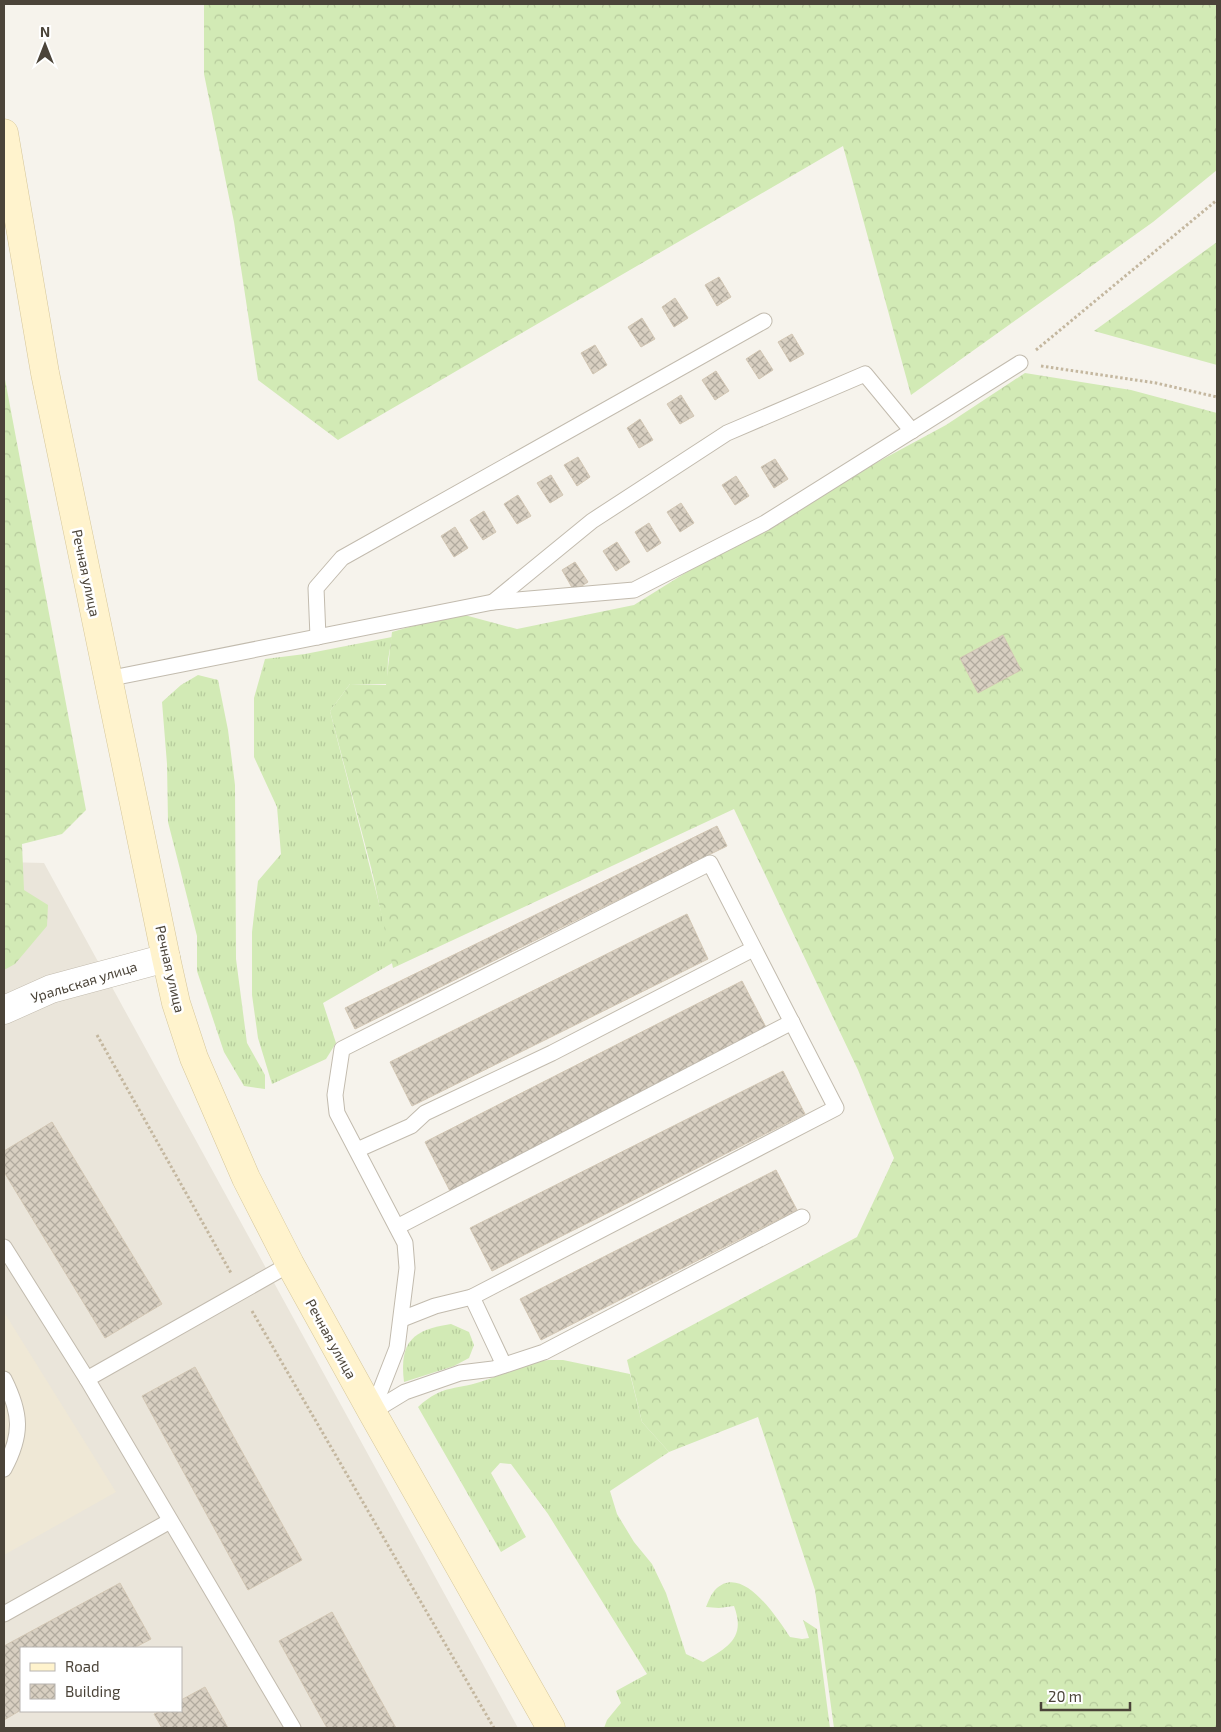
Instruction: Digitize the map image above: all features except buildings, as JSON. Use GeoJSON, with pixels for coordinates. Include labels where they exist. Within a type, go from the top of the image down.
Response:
{"type":"FeatureCollection","features":[{"type":"Feature","properties":{"kind":"street","name":"Речная улица"},"geometry":{"type":"LineString","coordinates":[[4,133],[45,373],[107,679],[166,958],[194,1058],[242,1168],[290,1264],[551,1728]]}},
{"type":"Feature","properties":{"kind":"street","name":"Уральская улица"},"geometry":{"type":"LineString","coordinates":[[4,1010],[51,989],[166,958]]}},
{"type":"Feature","properties":{"kind":"lane"},"geometry":{"type":"LineString","coordinates":[[318,637],[316,588],[342,558],[764,321]]}},
{"type":"Feature","properties":{"kind":"lane"},"geometry":{"type":"LineString","coordinates":[[107,679],[493,602],[634,590],[765,524],[1020,363]]}},
{"type":"Feature","properties":{"kind":"lane"},"geometry":{"type":"LineString","coordinates":[[493,602],[592,521],[727,433],[865,374],[912,431]]}},
{"type":"Feature","properties":{"kind":"lane"},"geometry":{"type":"LineString","coordinates":[[372,1412],[397,1348],[402,1320],[406,1260],[405,1243],[337,1114],[335,1095],[342,1049],[710,863],[836,1108],[472,1297],[435,1306],[402,1320]]}},
{"type":"Feature","properties":{"kind":"lane"},"geometry":{"type":"LineString","coordinates":[[356,1150],[411,1126],[424,1114],[552,1053],[753,949]]}},
{"type":"Feature","properties":{"kind":"lane"},"geometry":{"type":"LineString","coordinates":[[397,1227],[792,1022]]}},
{"type":"Feature","properties":{"kind":"lane"},"geometry":{"type":"LineString","coordinates":[[372,1412],[405,1392],[460,1373],[504,1365],[544,1352],[802,1217]]}},
{"type":"Feature","properties":{"kind":"lane"},"geometry":{"type":"LineString","coordinates":[[4,1247],[87,1379],[293,1728]]}},
{"type":"Feature","properties":{"kind":"lane"},"geometry":{"type":"LineString","coordinates":[[87,1379],[290,1264]]}},
{"type":"Feature","properties":{"kind":"lane"},"geometry":{"type":"LineString","coordinates":[[472,1297],[504,1365]]}},
{"type":"Feature","properties":{"kind":"lane"},"geometry":{"type":"LineString","coordinates":[[4,1379],[14,1400],[18,1422],[16,1444],[4,1469]]}},
{"type":"Feature","properties":{"kind":"lane"},"geometry":{"type":"LineString","coordinates":[[4,1614],[170,1521]]}},
{"type":"Feature","properties":{"kind":"path"},"geometry":{"type":"LineString","coordinates":[[1020,363],[1217,200]]}},
{"type":"Feature","properties":{"kind":"path"},"geometry":{"type":"LineString","coordinates":[[1020,363],[1156,382],[1217,397]]}},
{"type":"Feature","properties":{"kind":"path"},"geometry":{"type":"LineString","coordinates":[[97,1035],[241,1292],[494,1728]]}},
{"type":"Feature","properties":{"kind":"shaded area"},"geometry":{"type":"Polygon","coordinates":[[[4,862],[44,863],[518,1728],[4,1728],[4,862]]]}},
{"type":"Feature","properties":{"kind":"shaded area"},"geometry":{"type":"Polygon","coordinates":[[[4,1312],[116,1492],[4,1555],[4,1312]]]}},
{"type":"Feature","properties":{"kind":"green space"},"geometry":{"type":"Polygon","coordinates":[[[204,4],[1217,4],[1217,170],[1153,222],[911,395],[843,146],[338,440],[258,380],[234,222],[204,74],[204,4]]]}},
{"type":"Feature","properties":{"kind":"green space"},"geometry":{"type":"Polygon","coordinates":[[[1217,242],[1217,365],[1094,331],[1217,242]]]}},
{"type":"Feature","properties":{"kind":"green space"},"geometry":{"type":"Polygon","coordinates":[[[1025,373],[1131,390],[1217,413],[1217,1728],[834,1728],[815,1590],[758,1417],[669,1452],[642,1422],[627,1360],[857,1237],[894,1158],[858,1070],[734,809],[393,968],[372,871],[330,711],[350,684],[386,685],[392,632],[457,613],[517,629],[634,605],[765,523],[946,425],[1025,373]]]}},
{"type":"Feature","properties":{"kind":"green space"},"geometry":{"type":"Polygon","coordinates":[[[4,374],[86,810],[62,834],[22,844],[24,890],[48,905],[47,926],[15,964],[4,970],[4,374]]]}},
{"type":"Feature","properties":{"kind":"green space"},"geometry":{"type":"Polygon","coordinates":[[[392,637],[388,660],[387,684],[350,684],[330,711],[394,962],[323,1003],[336,1043],[326,1059],[272,1084],[258,1038],[252,995],[252,932],[258,881],[281,854],[277,807],[254,757],[254,698],[265,659],[305,654],[392,637]]]}},
{"type":"Feature","properties":{"kind":"green space"},"geometry":{"type":"Polygon","coordinates":[[[198,675],[218,680],[228,730],[235,785],[236,959],[247,1043],[265,1075],[265,1089],[244,1086],[224,1052],[197,971],[197,936],[168,822],[167,764],[162,702],[181,685],[198,675]]]}},
{"type":"Feature","properties":{"kind":"green space"},"geometry":{"type":"Polygon","coordinates":[[[451,1324],[469,1332],[474,1345],[469,1358],[454,1366],[404,1382],[404,1356],[411,1340],[427,1330],[451,1324]]]}},
{"type":"Feature","properties":{"kind":"green space"},"geometry":{"type":"Polygon","coordinates":[[[563,1360],[630,1374],[642,1422],[669,1452],[610,1491],[617,1514],[634,1542],[652,1564],[666,1593],[686,1654],[703,1662],[727,1646],[736,1634],[738,1626],[734,1606],[706,1607],[715,1590],[725,1583],[736,1583],[747,1588],[768,1606],[790,1637],[809,1638],[803,1620],[817,1629],[830,1728],[604,1728],[607,1720],[621,1703],[616,1691],[647,1674],[548,1514],[511,1464],[500,1463],[491,1473],[526,1537],[501,1552],[418,1407],[427,1399],[443,1391],[476,1383],[532,1363],[563,1360]]]}}]}
